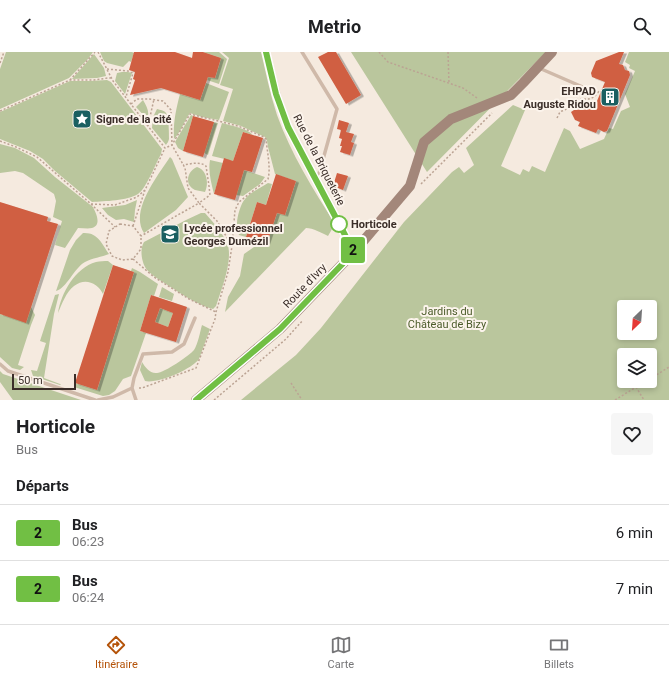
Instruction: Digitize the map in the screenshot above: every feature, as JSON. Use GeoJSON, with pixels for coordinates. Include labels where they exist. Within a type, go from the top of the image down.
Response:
{"type":"FeatureCollection","features":[{"type":"Feature","properties":{"kind":"street","name":"Rue de la Briqueterie"},"geometry":{"type":"LineString","coordinates":[[266,52],[276,94],[288,127],[354,252]]}},
{"type":"Feature","properties":{"kind":"street","name":"Route d'Ivry"},"geometry":{"type":"LineString","coordinates":[[196,400],[280,329],[354,252],[410,186],[424,142],[451,119],[511,95],[552,52]]}},
{"type":"Feature","properties":{"kind":"lane"},"geometry":{"type":"LineString","coordinates":[[302,52],[337,109],[317,182]]}},
{"type":"Feature","properties":{"kind":"lane"},"geometry":{"type":"LineString","coordinates":[[538,67],[585,88]]}},
{"type":"Feature","properties":{"kind":"lane"},"geometry":{"type":"LineString","coordinates":[[136,400],[132,388],[143,354],[172,352],[184,344],[195,318]]}},
{"type":"Feature","properties":{"kind":"lane"},"geometry":{"type":"LineString","coordinates":[[0,364],[8,372],[97,400],[113,397],[132,388]]}},
{"type":"Feature","properties":{"kind":"path"},"geometry":{"type":"LineString","coordinates":[[0,63],[4,52]]}},
{"type":"Feature","properties":{"kind":"path"},"geometry":{"type":"LineString","coordinates":[[70,80],[95,52]]}},
{"type":"Feature","properties":{"kind":"path"},"geometry":{"type":"LineString","coordinates":[[98,52],[111,78],[165,148]]}},
{"type":"Feature","properties":{"kind":"path"},"geometry":{"type":"LineString","coordinates":[[379,52],[388,62],[463,88],[486,104]]}},
{"type":"Feature","properties":{"kind":"path"},"geometry":{"type":"LineString","coordinates":[[448,52],[449,84]]}},
{"type":"Feature","properties":{"kind":"path"},"geometry":{"type":"LineString","coordinates":[[107,69],[128,71],[133,73],[126,97]]}},
{"type":"Feature","properties":{"kind":"path"},"geometry":{"type":"LineString","coordinates":[[0,111],[70,80],[111,78]]}},
{"type":"Feature","properties":{"kind":"path"},"geometry":{"type":"LineString","coordinates":[[557,118],[560,112],[572,107],[573,103],[578,99],[588,100],[595,96],[599,91],[601,92]]}},
{"type":"Feature","properties":{"kind":"path"},"geometry":{"type":"LineString","coordinates":[[131,104],[137,99],[163,101],[171,110],[172,145],[185,168],[188,188],[217,221],[232,246]]}},
{"type":"Feature","properties":{"kind":"path"},"geometry":{"type":"LineString","coordinates":[[148,126],[154,100]]}},
{"type":"Feature","properties":{"kind":"path"},"geometry":{"type":"LineString","coordinates":[[132,388],[142,388],[196,368],[215,319],[228,272],[235,210],[239,202],[269,177],[266,139],[238,126],[190,114],[172,145],[165,148],[145,190],[133,226]]}},
{"type":"Feature","properties":{"kind":"path"},"geometry":{"type":"LineString","coordinates":[[0,141],[37,157],[115,227]]}},
{"type":"Feature","properties":{"kind":"path"},"geometry":{"type":"LineString","coordinates":[[141,236],[200,203],[210,195],[206,166],[202,163],[183,165]]}},
{"type":"Feature","properties":{"kind":"path"},"geometry":{"type":"LineString","coordinates":[[91,204],[115,205],[137,198],[145,190]]}},
{"type":"Feature","properties":{"kind":"path"},"geometry":{"type":"LineString","coordinates":[[120,224],[133,226],[141,236],[141,249],[132,258],[122,260],[112,256],[106,244],[109,231],[120,224]]}},
{"type":"Feature","properties":{"kind":"path"},"geometry":{"type":"LineString","coordinates":[[132,258],[154,278],[189,299],[216,312]]}},
{"type":"Feature","properties":{"kind":"path"},"geometry":{"type":"LineString","coordinates":[[657,374],[669,367]]}},
{"type":"Feature","properties":{"kind":"path"},"geometry":{"type":"LineString","coordinates":[[291,383],[302,400]]}},
{"type":"Feature","properties":{"kind":"path"},"geometry":{"type":"LineString","coordinates":[[615,400],[634,388]]}},
{"type":"Feature","properties":{"kind":"path"},"geometry":{"type":"LineString","coordinates":[[637,388],[644,400]]}},
{"type":"Feature","properties":{"kind":"green space"},"geometry":{"type":"Polygon","coordinates":[[[6,52],[93,52],[69,78],[0,109],[0,69],[6,52]]]}},
{"type":"Feature","properties":{"kind":"green space"},"geometry":{"type":"Polygon","coordinates":[[[100,52],[134,53],[131,62],[129,61],[123,67],[107,63],[104,61],[100,52]]]}},
{"type":"Feature","properties":{"kind":"green space"},"geometry":{"type":"Polygon","coordinates":[[[203,52],[219,52],[227,59],[219,84],[207,80],[208,77],[215,78],[221,58],[203,52]]]}},
{"type":"Feature","properties":{"kind":"green space"},"geometry":{"type":"Polygon","coordinates":[[[222,52],[261,52],[272,99],[289,144],[303,171],[335,224],[328,236],[306,228],[225,312],[228,297],[240,276],[244,254],[254,247],[268,247],[267,243],[277,213],[285,215],[296,181],[275,174],[265,137],[241,126],[223,121],[233,89],[220,85],[229,58],[222,52]]]}},
{"type":"Feature","properties":{"kind":"green space"},"geometry":{"type":"Polygon","coordinates":[[[351,52],[546,52],[427,172],[351,52]]]}},
{"type":"Feature","properties":{"kind":"green space","name":"Jardins du Château de Bizy"},"geometry":{"type":"Polygon","coordinates":[[[629,52],[669,52],[669,400],[241,400],[296,355],[321,328],[404,222],[452,172],[459,167],[464,173],[474,165],[466,148],[513,105],[525,110],[501,166],[520,175],[523,169],[529,172],[532,166],[545,172],[564,128],[570,131],[580,149],[604,139],[609,128],[613,129],[621,111],[630,107],[625,94],[635,71],[629,68],[630,65],[625,62],[629,52]]]}},
{"type":"Feature","properties":{"kind":"green space"},"geometry":{"type":"Polygon","coordinates":[[[94,54],[104,68],[106,76],[97,78],[72,79],[94,54]]]}},
{"type":"Feature","properties":{"kind":"green space"},"geometry":{"type":"Polygon","coordinates":[[[117,73],[132,73],[125,94],[115,81],[117,73]]]}},
{"type":"Feature","properties":{"kind":"green space"},"geometry":{"type":"Polygon","coordinates":[[[107,80],[111,82],[162,149],[147,182],[138,194],[122,199],[92,202],[43,159],[30,151],[0,139],[0,112],[70,81],[107,80]]]}},
{"type":"Feature","properties":{"kind":"green space"},"geometry":{"type":"Polygon","coordinates":[[[206,83],[229,92],[219,120],[190,113],[174,139],[175,116],[180,94],[200,100],[206,83]]]}},
{"type":"Feature","properties":{"kind":"green space"},"geometry":{"type":"Polygon","coordinates":[[[143,100],[147,107],[147,119],[136,107],[143,100]]]}},
{"type":"Feature","properties":{"kind":"green space"},"geometry":{"type":"Polygon","coordinates":[[[157,109],[164,111],[167,115],[169,139],[166,145],[152,128],[153,117],[157,109]]]}},
{"type":"Feature","properties":{"kind":"green space"},"geometry":{"type":"Polygon","coordinates":[[[191,115],[193,116],[183,151],[178,148],[175,142],[191,115]]]}},
{"type":"Feature","properties":{"kind":"green space"},"geometry":{"type":"Polygon","coordinates":[[[208,121],[218,123],[208,155],[204,153],[208,121]]]}},
{"type":"Feature","properties":{"kind":"green space"},"geometry":{"type":"Polygon","coordinates":[[[222,123],[243,129],[253,135],[243,132],[233,161],[212,156],[222,123]]]}},
{"type":"Feature","properties":{"kind":"green space"},"geometry":{"type":"Polygon","coordinates":[[[0,144],[15,148],[34,158],[93,207],[96,212],[97,224],[90,228],[78,228],[65,248],[55,245],[62,221],[53,217],[56,201],[54,194],[23,173],[15,171],[0,173],[0,144]]]}},
{"type":"Feature","properties":{"kind":"green space"},"geometry":{"type":"Polygon","coordinates":[[[170,157],[188,197],[176,210],[144,233],[140,224],[140,214],[143,204],[147,193],[170,157]]]}},
{"type":"Feature","properties":{"kind":"green space"},"geometry":{"type":"Polygon","coordinates":[[[210,160],[223,163],[214,194],[209,164],[210,160]]]}},
{"type":"Feature","properties":{"kind":"green space"},"geometry":{"type":"Polygon","coordinates":[[[197,167],[203,171],[206,177],[207,185],[205,192],[195,190],[189,185],[188,182],[189,175],[197,167]]]}},
{"type":"Feature","properties":{"kind":"green space"},"geometry":{"type":"Polygon","coordinates":[[[244,170],[265,177],[260,184],[243,196],[236,195],[244,170]]]}},
{"type":"Feature","properties":{"kind":"green space"},"geometry":{"type":"Polygon","coordinates":[[[268,183],[272,184],[266,205],[257,202],[246,237],[239,235],[237,220],[244,201],[253,192],[268,183]]]}},
{"type":"Feature","properties":{"kind":"green space"},"geometry":{"type":"Polygon","coordinates":[[[137,200],[134,222],[124,219],[116,220],[108,215],[102,208],[125,205],[137,200]]]}},
{"type":"Feature","properties":{"kind":"green space"},"geometry":{"type":"Polygon","coordinates":[[[201,213],[205,213],[217,227],[225,239],[229,250],[226,274],[216,306],[213,309],[190,299],[153,275],[144,265],[142,257],[142,245],[144,242],[201,213]]]}},
{"type":"Feature","properties":{"kind":"green space"},"geometry":{"type":"Polygon","coordinates":[[[83,233],[92,234],[99,239],[109,254],[85,262],[77,269],[64,286],[56,291],[70,250],[76,240],[83,233]]]}},
{"type":"Feature","properties":{"kind":"green space"},"geometry":{"type":"Polygon","coordinates":[[[108,261],[113,265],[103,294],[95,284],[91,282],[78,283],[64,298],[58,313],[62,297],[70,282],[88,265],[108,261]]]}},
{"type":"Feature","properties":{"kind":"green space"},"geometry":{"type":"Polygon","coordinates":[[[132,268],[158,284],[154,296],[151,295],[140,331],[146,333],[131,376],[123,379],[115,391],[109,395],[103,396],[74,387],[75,383],[97,390],[134,272],[131,271],[132,268]]]}},
{"type":"Feature","properties":{"kind":"green space"},"geometry":{"type":"Polygon","coordinates":[[[162,287],[174,294],[172,301],[159,297],[162,287]]]}},
{"type":"Feature","properties":{"kind":"green space"},"geometry":{"type":"Polygon","coordinates":[[[59,294],[54,314],[44,378],[61,385],[33,376],[31,370],[37,371],[46,343],[40,341],[55,295],[59,294]]]}},
{"type":"Feature","properties":{"kind":"green space"},"geometry":{"type":"Polygon","coordinates":[[[31,307],[35,315],[18,365],[24,367],[20,370],[12,368],[0,357],[0,314],[26,322],[31,307]]]}},
{"type":"Feature","properties":{"kind":"green space"},"geometry":{"type":"Polygon","coordinates":[[[160,308],[173,313],[168,327],[155,322],[160,308]]]}},
{"type":"Feature","properties":{"kind":"green space"},"geometry":{"type":"Polygon","coordinates":[[[202,325],[210,329],[199,359],[195,363],[182,372],[174,375],[157,380],[145,381],[140,370],[142,362],[148,370],[154,373],[171,367],[194,350],[202,325]]]}},
{"type":"Feature","properties":{"kind":"green space"},"geometry":{"type":"Polygon","coordinates":[[[0,371],[3,374],[81,400],[13,400],[0,382],[0,371]]]}},
{"type":"Feature","properties":{"kind":"building"},"geometry":{"type":"Polygon","coordinates":[[[134,52],[175,52],[192,58],[193,52],[203,52],[221,58],[215,78],[208,77],[200,100],[161,88],[130,95],[135,80],[133,79],[135,72],[129,70],[134,52]]]}},
{"type":"Feature","properties":{"kind":"building"},"geometry":{"type":"Polygon","coordinates":[[[328,52],[336,52],[361,95],[346,104],[318,57],[328,52]]]}},
{"type":"Feature","properties":{"kind":"building","name":"EHPAD Auguste Ridou"},"geometry":{"type":"Polygon","coordinates":[[[619,52],[624,52],[619,64],[623,65],[625,70],[629,71],[630,75],[607,131],[604,132],[598,129],[596,133],[578,126],[580,122],[575,120],[571,112],[574,110],[577,103],[582,102],[588,104],[597,101],[605,82],[592,77],[591,73],[596,61],[619,52]]]}},
{"type":"Feature","properties":{"kind":"building"},"geometry":{"type":"Polygon","coordinates":[[[193,116],[214,122],[203,157],[183,151],[193,116]]]}},
{"type":"Feature","properties":{"kind":"building"},"geometry":{"type":"Polygon","coordinates":[[[339,120],[349,123],[346,132],[354,134],[351,142],[354,143],[350,155],[340,152],[342,139],[339,138],[341,130],[337,129],[339,120]]]}},
{"type":"Feature","properties":{"kind":"building"},"geometry":{"type":"Polygon","coordinates":[[[243,132],[263,138],[252,172],[244,170],[235,200],[214,194],[224,158],[233,161],[243,132]]]}},
{"type":"Feature","properties":{"kind":"building"},"geometry":{"type":"Polygon","coordinates":[[[337,173],[348,176],[343,190],[333,186],[337,173]]]}},
{"type":"Feature","properties":{"kind":"building"},"geometry":{"type":"Polygon","coordinates":[[[276,174],[296,181],[285,215],[277,213],[267,243],[246,237],[257,202],[266,205],[276,174]]]}},
{"type":"Feature","properties":{"kind":"building"},"geometry":{"type":"Polygon","coordinates":[[[0,202],[48,217],[47,221],[58,224],[26,323],[0,314],[0,202]]]}},
{"type":"Feature","properties":{"kind":"building"},"geometry":{"type":"Polygon","coordinates":[[[113,265],[134,272],[97,390],[75,383],[113,265]]]}},
{"type":"Feature","properties":{"kind":"building"},"geometry":{"type":"Polygon","coordinates":[[[151,295],[187,307],[176,342],[140,331],[151,295]],[[160,308],[155,322],[168,327],[173,313],[160,308]]]}},
{"type":"Feature","properties":{"kind":"bus line","name":"2"},"geometry":{"type":"LineString","coordinates":[[196,400],[280,329],[354,252],[288,127],[276,94],[266,52]]}},
{"type":"Feature","properties":{"kind":"place","name":"EHPAD Auguste Ridou"},"geometry":{"type":"Point","coordinates":[610,97]}},
{"type":"Feature","properties":{"kind":"place","name":"Signe de la cité"},"geometry":{"type":"Point","coordinates":[82,119]}},
{"type":"Feature","properties":{"kind":"place","name":"Horticole"},"geometry":{"type":"Point","coordinates":[339,224]}},
{"type":"Feature","properties":{"kind":"place","name":"Lycée professionnel Georges Dumézil"},"geometry":{"type":"Point","coordinates":[170,234]}}]}
